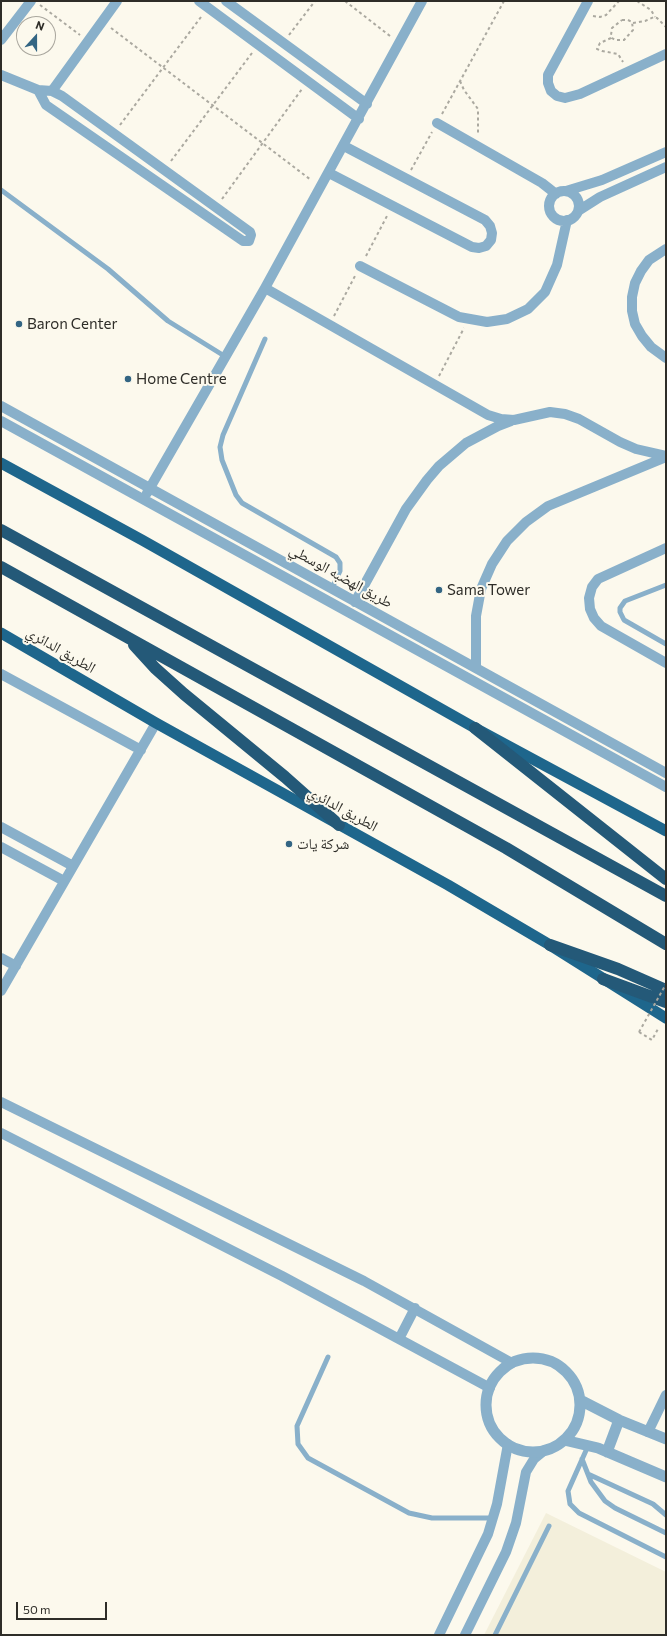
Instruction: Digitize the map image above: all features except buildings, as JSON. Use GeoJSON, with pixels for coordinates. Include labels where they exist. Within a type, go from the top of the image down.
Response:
{"type":"FeatureCollection","features":[{"type":"Feature","properties":{"kind":"highway"},"geometry":{"type":"LineString","coordinates":[[1,463],[142,540],[475,728],[666,831]]}},
{"type":"Feature","properties":{"kind":"highway"},"geometry":{"type":"LineString","coordinates":[[1,530],[666,896]]}},
{"type":"Feature","properties":{"kind":"highway"},"geometry":{"type":"LineString","coordinates":[[1,567],[506,848],[666,944]]}},
{"type":"Feature","properties":{"kind":"highway","name":"الطريق الدائري"},"geometry":{"type":"LineString","coordinates":[[1,633],[156,723],[448,885],[550,945],[665,1018]]}},
{"type":"Feature","properties":{"kind":"highway"},"geometry":{"type":"LineString","coordinates":[[127,636],[155,668],[285,777],[339,825]]}},
{"type":"Feature","properties":{"kind":"highway"},"geometry":{"type":"LineString","coordinates":[[475,728],[666,879]]}},
{"type":"Feature","properties":{"kind":"highway"},"geometry":{"type":"LineString","coordinates":[[550,945],[618,969],[666,990]]}},
{"type":"Feature","properties":{"kind":"highway"},"geometry":{"type":"LineString","coordinates":[[603,979],[666,1002]]}},
{"type":"Feature","properties":{"kind":"street"},"geometry":{"type":"LineString","coordinates":[[1,40],[31,1]]}},
{"type":"Feature","properties":{"kind":"street"},"geometry":{"type":"LineString","coordinates":[[52,92],[87,40],[117,1]]}},
{"type":"Feature","properties":{"kind":"street"},"geometry":{"type":"LineString","coordinates":[[199,1],[359,119]]}},
{"type":"Feature","properties":{"kind":"street"},"geometry":{"type":"LineString","coordinates":[[211,10],[224,1],[367,104]]}},
{"type":"Feature","properties":{"kind":"street"},"geometry":{"type":"LineString","coordinates":[[144,499],[265,288],[359,119],[422,1]]}},
{"type":"Feature","properties":{"kind":"street"},"geometry":{"type":"LineString","coordinates":[[588,1],[548,75],[548,83],[551,91],[557,96],[565,98],[574,97],[666,54]]}},
{"type":"Feature","properties":{"kind":"street"},"geometry":{"type":"LineString","coordinates":[[277,60],[285,44]]}},
{"type":"Feature","properties":{"kind":"street"},"geometry":{"type":"LineString","coordinates":[[1,75],[38,90],[52,92],[62,96],[250,232],[251,235],[249,241],[243,241],[46,104],[38,90]]}},
{"type":"Feature","properties":{"kind":"street"},"geometry":{"type":"LineString","coordinates":[[437,123],[561,193],[571,193],[578,200],[578,211]]}},
{"type":"Feature","properties":{"kind":"street"},"geometry":{"type":"LineString","coordinates":[[329,173],[472,247],[479,248],[486,246],[491,240],[492,233],[490,226],[485,220],[344,146]]}},
{"type":"Feature","properties":{"kind":"street"},"geometry":{"type":"LineString","coordinates":[[666,152],[602,180],[561,193],[550,202],[550,212],[557,219],[567,220],[600,197],[666,168]]}},
{"type":"Feature","properties":{"kind":"street"},"geometry":{"type":"LineString","coordinates":[[360,266],[451,313],[469,320],[487,322],[508,319],[523,312],[537,301],[545,292],[552,279],[561,250],[567,220]]}},
{"type":"Feature","properties":{"kind":"street"},"geometry":{"type":"LineString","coordinates":[[666,249],[649,260],[641,271],[635,283],[632,297],[632,310],[635,324],[642,336],[651,347],[666,358]]}},
{"type":"Feature","properties":{"kind":"street"},"geometry":{"type":"LineString","coordinates":[[265,288],[488,415],[501,419],[514,420]]}},
{"type":"Feature","properties":{"kind":"street","name":"طريق الهضبه الوسطي"},"geometry":{"type":"LineString","coordinates":[[1,406],[666,773]]}},
{"type":"Feature","properties":{"kind":"street"},"geometry":{"type":"LineString","coordinates":[[355,602],[406,509],[427,480],[439,466],[466,444],[498,426],[514,420],[550,412],[565,414],[579,419],[620,442],[636,449],[666,457]]}},
{"type":"Feature","properties":{"kind":"street","name":"طريق الهضبه الوسطي"},"geometry":{"type":"LineString","coordinates":[[1,421],[666,788]]}},
{"type":"Feature","properties":{"kind":"street"},"geometry":{"type":"LineString","coordinates":[[476,668],[476,616],[481,589],[492,564],[507,541],[526,522],[548,506],[666,457]]}},
{"type":"Feature","properties":{"kind":"street"},"geometry":{"type":"LineString","coordinates":[[666,548],[598,579],[592,587],[589,598],[590,609],[594,618],[601,626],[666,663]]}},
{"type":"Feature","properties":{"kind":"street"},"geometry":{"type":"LineString","coordinates":[[404,644],[411,632]]}},
{"type":"Feature","properties":{"kind":"street"},"geometry":{"type":"LineString","coordinates":[[1,674],[141,750]]}},
{"type":"Feature","properties":{"kind":"street"},"geometry":{"type":"LineString","coordinates":[[1,991],[156,723]]}},
{"type":"Feature","properties":{"kind":"street"},"geometry":{"type":"LineString","coordinates":[[1,827],[73,866]]}},
{"type":"Feature","properties":{"kind":"street"},"geometry":{"type":"LineString","coordinates":[[1,847],[64,882]]}},
{"type":"Feature","properties":{"kind":"street"},"geometry":{"type":"LineString","coordinates":[[1,958],[16,966]]}},
{"type":"Feature","properties":{"kind":"street"},"geometry":{"type":"LineString","coordinates":[[1,1102],[286,1242],[415,1308],[512,1363]]}},
{"type":"Feature","properties":{"kind":"street"},"geometry":{"type":"LineString","coordinates":[[1,1133],[217,1243],[490,1388]]}},
{"type":"Feature","properties":{"kind":"street"},"geometry":{"type":"LineString","coordinates":[[399,1339],[415,1308]]}},
{"type":"Feature","properties":{"kind":"street"},"geometry":{"type":"LineString","coordinates":[[465,1635],[506,1552],[516,1523],[526,1472],[534,1459],[544,1450],[564,1440],[572,1432],[577,1422],[580,1400],[572,1379],[556,1364],[534,1358],[512,1363],[499,1374],[490,1388],[487,1408],[489,1419],[499,1437],[508,1444],[525,1451],[544,1450]]}},
{"type":"Feature","properties":{"kind":"street"},"geometry":{"type":"LineString","coordinates":[[648,1432],[666,1395]]}},
{"type":"Feature","properties":{"kind":"street"},"geometry":{"type":"LineString","coordinates":[[580,1400],[619,1420],[666,1439]]}},
{"type":"Feature","properties":{"kind":"street"},"geometry":{"type":"LineString","coordinates":[[607,1452],[619,1420]]}},
{"type":"Feature","properties":{"kind":"street"},"geometry":{"type":"LineString","coordinates":[[564,1440],[588,1445],[666,1477]]}},
{"type":"Feature","properties":{"kind":"street"},"geometry":{"type":"LineString","coordinates":[[439,1635],[482,1549],[493,1518],[508,1444]]}},
{"type":"Feature","properties":{"kind":"lane"},"geometry":{"type":"LineString","coordinates":[[1,190],[108,269],[164,317],[226,357]]}},
{"type":"Feature","properties":{"kind":"lane"},"geometry":{"type":"LineString","coordinates":[[265,339],[223,435],[220,447],[222,460],[236,495],[242,503],[336,557],[340,563],[340,571],[332,588]]}},
{"type":"Feature","properties":{"kind":"lane"},"geometry":{"type":"LineString","coordinates":[[666,585],[625,601],[620,608],[620,612],[624,620],[666,644]]}},
{"type":"Feature","properties":{"kind":"lane"},"geometry":{"type":"LineString","coordinates":[[328,1357],[297,1426],[298,1444],[308,1458],[409,1513],[432,1518],[493,1518]]}},
{"type":"Feature","properties":{"kind":"lane"},"geometry":{"type":"LineString","coordinates":[[588,1445],[568,1491],[568,1498],[574,1509],[666,1557]]}},
{"type":"Feature","properties":{"kind":"lane"},"geometry":{"type":"LineString","coordinates":[[582,1459],[597,1493],[605,1502],[666,1532]]}},
{"type":"Feature","properties":{"kind":"lane"},"geometry":{"type":"LineString","coordinates":[[588,1474],[653,1504],[666,1515]]}},
{"type":"Feature","properties":{"kind":"lane"},"geometry":{"type":"LineString","coordinates":[[496,1635],[549,1526]]}},
{"type":"Feature","properties":{"kind":"path"},"geometry":{"type":"LineString","coordinates":[[35,1],[87,40]]}},
{"type":"Feature","properties":{"kind":"path"},"geometry":{"type":"LineString","coordinates":[[285,44],[315,1]]}},
{"type":"Feature","properties":{"kind":"path"},"geometry":{"type":"LineString","coordinates":[[346,1],[400,43]]}},
{"type":"Feature","properties":{"kind":"path"},"geometry":{"type":"LineString","coordinates":[[406,179],[504,1]]}},
{"type":"Feature","properties":{"kind":"path"},"geometry":{"type":"LineString","coordinates":[[583,12],[596,17],[603,17],[609,13],[619,1]]}},
{"type":"Feature","properties":{"kind":"path"},"geometry":{"type":"LineString","coordinates":[[637,1],[651,10],[655,17],[666,27]]}},
{"type":"Feature","properties":{"kind":"path"},"geometry":{"type":"LineString","coordinates":[[114,134],[163,68],[211,10]]}},
{"type":"Feature","properties":{"kind":"path"},"geometry":{"type":"LineString","coordinates":[[612,38],[612,28],[619,22],[628,20],[633,23],[655,17]]}},
{"type":"Feature","properties":{"kind":"path"},"geometry":{"type":"LineString","coordinates":[[102,21],[321,187]]}},
{"type":"Feature","properties":{"kind":"path"},"geometry":{"type":"LineString","coordinates":[[628,72],[618,54],[602,52],[597,49],[600,43],[612,38],[620,40],[628,37],[633,30],[633,23]]}},
{"type":"Feature","properties":{"kind":"path"},"geometry":{"type":"LineString","coordinates":[[164,170],[257,45]]}},
{"type":"Feature","properties":{"kind":"path"},"geometry":{"type":"LineString","coordinates":[[216,208],[307,81]]}},
{"type":"Feature","properties":{"kind":"path"},"geometry":{"type":"LineString","coordinates":[[460,81],[464,90],[478,109],[478,147]]}},
{"type":"Feature","properties":{"kind":"path"},"geometry":{"type":"LineString","coordinates":[[435,384],[469,320]]}},
{"type":"Feature","properties":{"kind":"path"},"geometry":{"type":"LineString","coordinates":[[665,1018],[652,1040],[639,1032],[666,984]]}},
{"type":"Feature","properties":{"kind":"shaded area"},"geometry":{"type":"Polygon","coordinates":[[[546,1513],[666,1572],[666,1635],[484,1635],[546,1513]]]}},
{"type":"Feature","properties":{"kind":"place","name":"Baron Center"},"geometry":{"type":"Point","coordinates":[19,324]}},
{"type":"Feature","properties":{"kind":"place","name":"Home Centre"},"geometry":{"type":"Point","coordinates":[128,379]}},
{"type":"Feature","properties":{"kind":"place","name":"Sama Tower"},"geometry":{"type":"Point","coordinates":[439,590]}},
{"type":"Feature","properties":{"kind":"place","name":"شركة يات"},"geometry":{"type":"Point","coordinates":[289,844]}}]}
